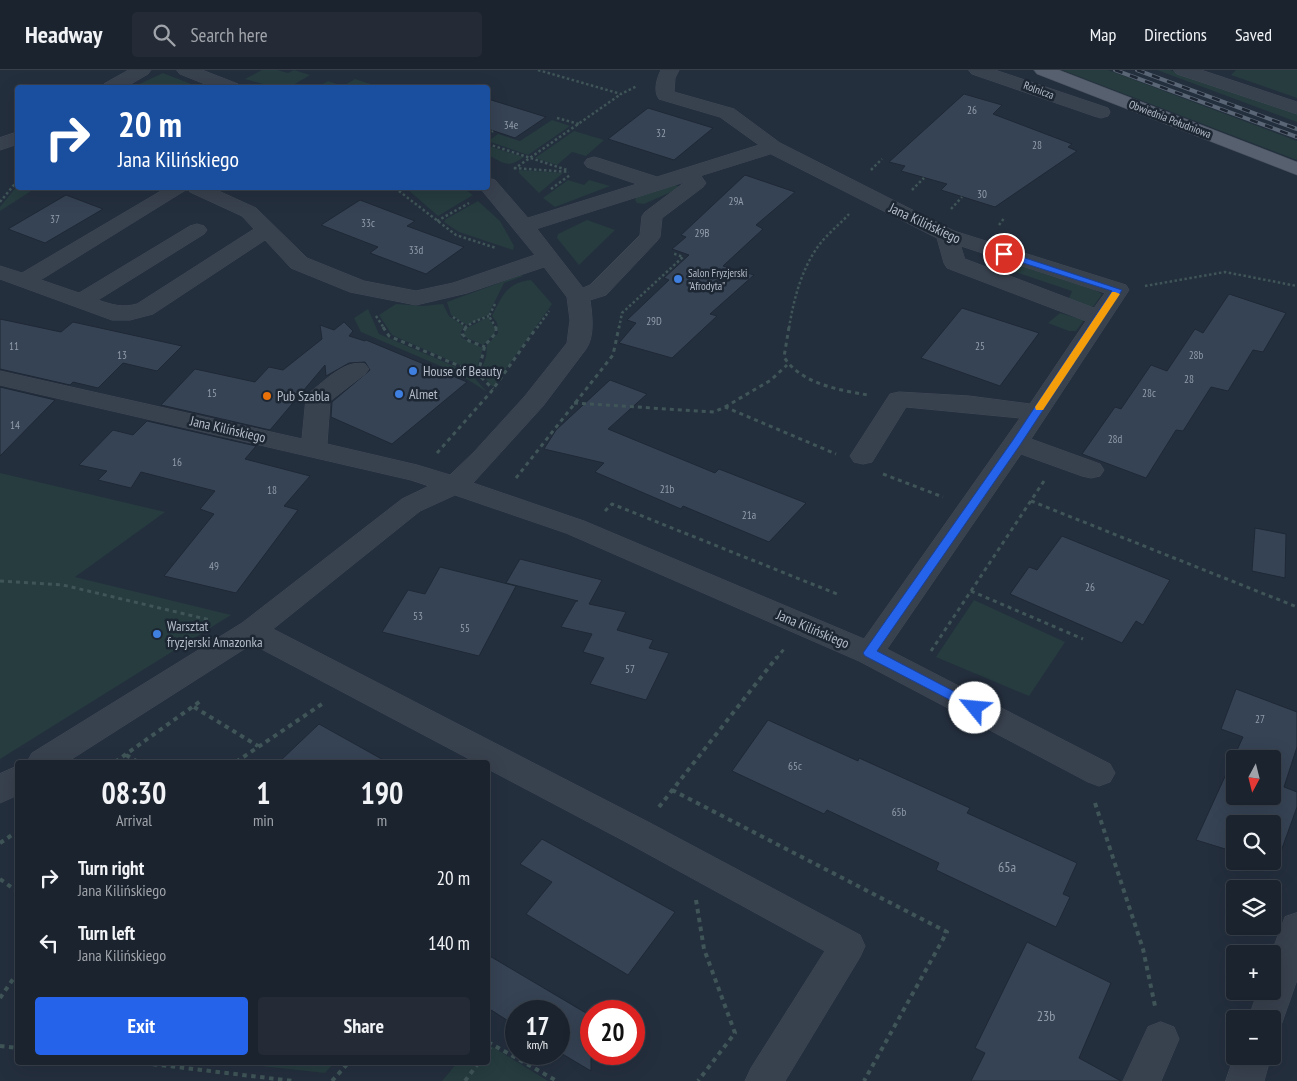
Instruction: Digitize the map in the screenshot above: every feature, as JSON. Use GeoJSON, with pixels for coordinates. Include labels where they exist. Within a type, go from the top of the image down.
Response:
{"type":"FeatureCollection","features":[{"type":"Feature","properties":{"kind":"main road","name":"Obwiednia Południowa"},"geometry":{"type":"LineString","coordinates":[[1043,70],[1297,169]]}},
{"type":"Feature","properties":{"kind":"street"},"geometry":{"type":"LineString","coordinates":[[115,85],[142,70]]}},
{"type":"Feature","properties":{"kind":"street"},"geometry":{"type":"LineString","coordinates":[[186,70],[224,85]]}},
{"type":"Feature","properties":{"kind":"street","name":"Rolnicza"},"geometry":{"type":"LineString","coordinates":[[978,70],[1101,112]]}},
{"type":"Feature","properties":{"kind":"street"},"geometry":{"type":"LineString","coordinates":[[1184,70],[1297,108]]}},
{"type":"Feature","properties":{"kind":"street","name":"Jana Kilińskiego"},"geometry":{"type":"LineString","coordinates":[[668,74],[665,95],[727,114],[773,147],[947,236],[1118,290]]}},
{"type":"Feature","properties":{"kind":"street"},"geometry":{"type":"LineString","coordinates":[[0,144],[15,139]]}},
{"type":"Feature","properties":{"kind":"street"},"geometry":{"type":"LineString","coordinates":[[524,226],[773,147]]}},
{"type":"Feature","properties":{"kind":"street"},"geometry":{"type":"LineString","coordinates":[[594,164],[657,184]]}},
{"type":"Feature","properties":{"kind":"street"},"geometry":{"type":"LineString","coordinates":[[578,297],[598,290],[650,237],[652,216],[696,183],[688,173]]}},
{"type":"Feature","properties":{"kind":"street"},"geometry":{"type":"LineString","coordinates":[[24,281],[176,190]]}},
{"type":"Feature","properties":{"kind":"street"},"geometry":{"type":"LineString","coordinates":[[201,190],[249,212],[299,263],[358,287],[416,298],[459,288],[548,258]]}},
{"type":"Feature","properties":{"kind":"street"},"geometry":{"type":"LineString","coordinates":[[46,760],[252,630],[411,505],[455,484],[483,458],[534,401],[578,344],[581,320],[578,297],[524,226],[481,192]]}},
{"type":"Feature","properties":{"kind":"street"},"geometry":{"type":"LineString","coordinates":[[598,203],[652,216]]}},
{"type":"Feature","properties":{"kind":"street"},"geometry":{"type":"LineString","coordinates":[[80,302],[197,230]]}},
{"type":"Feature","properties":{"kind":"street"},"geometry":{"type":"LineString","coordinates":[[0,272],[112,314],[130,313],[145,309],[267,230]]}},
{"type":"Feature","properties":{"kind":"street"},"geometry":{"type":"LineString","coordinates":[[947,236],[955,263],[1099,318]]}},
{"type":"Feature","properties":{"kind":"street"},"geometry":{"type":"LineString","coordinates":[[869,653],[1016,443],[1118,290]]}},
{"type":"Feature","properties":{"kind":"street"},"geometry":{"type":"LineString","coordinates":[[314,448],[318,398],[357,369]]}},
{"type":"Feature","properties":{"kind":"street","name":"Jana Kilińskiego"},"geometry":{"type":"LineString","coordinates":[[0,378],[417,473],[455,484],[576,527],[869,653],[1099,773]]}},
{"type":"Feature","properties":{"kind":"street"},"geometry":{"type":"LineString","coordinates":[[869,463],[899,399],[969,404],[1036,412]]}},
{"type":"Feature","properties":{"kind":"street"},"geometry":{"type":"LineString","coordinates":[[1016,443],[1091,470]]}},
{"type":"Feature","properties":{"kind":"street"},"geometry":{"type":"LineString","coordinates":[[252,630],[311,663],[639,833],[848,946],[764,1081]]}},
{"type":"Feature","properties":{"kind":"street"},"geometry":{"type":"LineString","coordinates":[[0,790],[15,781]]}},
{"type":"Feature","properties":{"kind":"street"},"geometry":{"type":"LineString","coordinates":[[1269,1010],[1297,928]]}},
{"type":"Feature","properties":{"kind":"street"},"geometry":{"type":"LineString","coordinates":[[1142,1081],[1161,1039]]}},
{"type":"Feature","properties":{"kind":"street"},"geometry":{"type":"LineString","coordinates":[[1244,1081],[1250,1065]]}},
{"type":"Feature","properties":{"kind":"path"},"geometry":{"type":"LineString","coordinates":[[538,70],[621,94]]}},
{"type":"Feature","properties":{"kind":"path"},"geometry":{"type":"LineString","coordinates":[[573,172],[513,170],[621,94],[646,81],[668,74]]}},
{"type":"Feature","properties":{"kind":"path"},"geometry":{"type":"LineString","coordinates":[[557,118],[579,124]]}},
{"type":"Feature","properties":{"kind":"path"},"geometry":{"type":"LineString","coordinates":[[490,145],[573,172]]}},
{"type":"Feature","properties":{"kind":"path"},"geometry":{"type":"LineString","coordinates":[[546,194],[573,172]]}},
{"type":"Feature","properties":{"kind":"path"},"geometry":{"type":"LineString","coordinates":[[0,202],[15,184]]}},
{"type":"Feature","properties":{"kind":"path"},"geometry":{"type":"LineString","coordinates":[[398,190],[456,235],[518,257],[521,267]]}},
{"type":"Feature","properties":{"kind":"path"},"geometry":{"type":"LineString","coordinates":[[437,221],[481,192]]}},
{"type":"Feature","properties":{"kind":"path"},"geometry":{"type":"LineString","coordinates":[[867,195],[823,241],[800,280],[794,297],[784,357],[787,365],[823,385],[846,392],[899,399]]}},
{"type":"Feature","properties":{"kind":"path"},"geometry":{"type":"LineString","coordinates":[[516,478],[613,355],[622,313],[683,257],[668,252]]}},
{"type":"Feature","properties":{"kind":"path"},"geometry":{"type":"LineString","coordinates":[[1118,290],[1225,272],[1297,286]]}},
{"type":"Feature","properties":{"kind":"path"},"geometry":{"type":"LineString","coordinates":[[484,347],[469,341],[462,334],[464,328],[471,323],[489,316],[496,302]]}},
{"type":"Feature","properties":{"kind":"path"},"geometry":{"type":"LineString","coordinates":[[382,310],[375,315],[389,336],[478,374],[493,389]]}},
{"type":"Feature","properties":{"kind":"path"},"geometry":{"type":"LineString","coordinates":[[436,454],[493,389],[550,310]]}},
{"type":"Feature","properties":{"kind":"path"},"geometry":{"type":"LineString","coordinates":[[478,374],[484,347],[496,333],[496,327],[489,316]]}},
{"type":"Feature","properties":{"kind":"path"},"geometry":{"type":"LineString","coordinates":[[574,403],[714,412],[770,380],[787,365]]}},
{"type":"Feature","properties":{"kind":"path"},"geometry":{"type":"LineString","coordinates":[[724,407],[839,456]]}},
{"type":"Feature","properties":{"kind":"path"},"geometry":{"type":"LineString","coordinates":[[930,653],[1060,459]]}},
{"type":"Feature","properties":{"kind":"path"},"geometry":{"type":"LineString","coordinates":[[869,463],[971,508]]}},
{"type":"Feature","properties":{"kind":"path"},"geometry":{"type":"LineString","coordinates":[[1031,501],[1297,608]]}},
{"type":"Feature","properties":{"kind":"path"},"geometry":{"type":"LineString","coordinates":[[601,514],[612,504],[836,594]]}},
{"type":"Feature","properties":{"kind":"path"},"geometry":{"type":"LineString","coordinates":[[0,581],[63,585],[252,630]]}},
{"type":"Feature","properties":{"kind":"path"},"geometry":{"type":"LineString","coordinates":[[971,591],[1083,639]]}},
{"type":"Feature","properties":{"kind":"path"},"geometry":{"type":"LineString","coordinates":[[639,833],[803,625]]}},
{"type":"Feature","properties":{"kind":"path"},"geometry":{"type":"LineString","coordinates":[[118,760],[209,695]]}},
{"type":"Feature","properties":{"kind":"path"},"geometry":{"type":"LineString","coordinates":[[239,760],[326,701]]}},
{"type":"Feature","properties":{"kind":"path"},"geometry":{"type":"LineString","coordinates":[[194,707],[258,746]]}},
{"type":"Feature","properties":{"kind":"path"},"geometry":{"type":"LineString","coordinates":[[126,755],[135,760]]}},
{"type":"Feature","properties":{"kind":"path"},"geometry":{"type":"LineString","coordinates":[[1099,773],[1095,802],[1143,949],[1161,1039]]}},
{"type":"Feature","properties":{"kind":"path"},"geometry":{"type":"LineString","coordinates":[[0,843],[15,833]]}},
{"type":"Feature","properties":{"kind":"path"},"geometry":{"type":"LineString","coordinates":[[0,880],[15,890]]}},
{"type":"Feature","properties":{"kind":"path"},"geometry":{"type":"LineString","coordinates":[[695,897],[704,949],[735,1033],[698,1081]]}},
{"type":"Feature","properties":{"kind":"path"},"geometry":{"type":"LineString","coordinates":[[0,998],[15,976]]}},
{"type":"Feature","properties":{"kind":"path"},"geometry":{"type":"LineString","coordinates":[[490,1043],[557,1081]]}},
{"type":"Feature","properties":{"kind":"path"},"geometry":{"type":"LineString","coordinates":[[0,1046],[15,1048]]}},
{"type":"Feature","properties":{"kind":"path"},"geometry":{"type":"LineString","coordinates":[[166,1065],[293,1081]]}},
{"type":"Feature","properties":{"kind":"path"},"geometry":{"type":"LineString","coordinates":[[332,1081],[346,1065]]}},
{"type":"Feature","properties":{"kind":"path"},"geometry":{"type":"LineString","coordinates":[[465,1081],[477,1065]]}},
{"type":"Feature","properties":{"kind":"green space"},"geometry":{"type":"Polygon","coordinates":[[[262,70],[277,70],[288,73],[294,70],[310,75],[293,85],[266,85],[245,79],[262,70]]]}},
{"type":"Feature","properties":{"kind":"green space"},"geometry":{"type":"Polygon","coordinates":[[[1062,70],[1108,70],[1297,141],[1297,160],[1062,70]]]}},
{"type":"Feature","properties":{"kind":"green space"},"geometry":{"type":"Polygon","coordinates":[[[1157,70],[1170,70],[1297,114],[1297,122],[1157,70]]]}},
{"type":"Feature","properties":{"kind":"green space"},"geometry":{"type":"Polygon","coordinates":[[[1236,70],[1297,70],[1297,98],[1231,75],[1236,70]]]}},
{"type":"Feature","properties":{"kind":"green space"},"geometry":{"type":"Polygon","coordinates":[[[163,73],[194,85],[137,85],[163,73]]]}},
{"type":"Feature","properties":{"kind":"green space"},"geometry":{"type":"Polygon","coordinates":[[[355,79],[374,85],[345,85],[355,79]]]}},
{"type":"Feature","properties":{"kind":"green space"},"geometry":{"type":"Polygon","coordinates":[[[328,81],[340,85],[321,85],[328,81]]]}},
{"type":"Feature","properties":{"kind":"green space"},"geometry":{"type":"Polygon","coordinates":[[[552,120],[570,126],[528,155],[490,142],[490,140],[498,134],[520,141],[552,120]]]}},
{"type":"Feature","properties":{"kind":"green space"},"geometry":{"type":"Polygon","coordinates":[[[574,131],[604,140],[586,156],[572,152],[557,165],[535,158],[574,131]]]}},
{"type":"Feature","properties":{"kind":"green space"},"geometry":{"type":"Polygon","coordinates":[[[490,147],[524,157],[509,164],[490,156],[490,147]]]}},
{"type":"Feature","properties":{"kind":"green space"},"geometry":{"type":"Polygon","coordinates":[[[519,170],[563,173],[539,193],[519,173],[519,170]]]}},
{"type":"Feature","properties":{"kind":"green space"},"geometry":{"type":"Polygon","coordinates":[[[568,180],[584,185],[589,180],[610,186],[555,207],[543,198],[568,180]]]}},
{"type":"Feature","properties":{"kind":"green space"},"geometry":{"type":"Polygon","coordinates":[[[675,184],[680,188],[644,204],[637,203],[635,200],[637,195],[675,184]]]}},
{"type":"Feature","properties":{"kind":"green space"},"geometry":{"type":"Polygon","coordinates":[[[15,188],[15,190],[33,190],[0,211],[0,207],[15,188]]]}},
{"type":"Feature","properties":{"kind":"green space"},"geometry":{"type":"Polygon","coordinates":[[[408,190],[466,190],[473,195],[438,216],[408,190]]]}},
{"type":"Feature","properties":{"kind":"green space"},"geometry":{"type":"Polygon","coordinates":[[[478,201],[500,221],[514,246],[513,250],[459,232],[444,222],[446,219],[478,201]]]}},
{"type":"Feature","properties":{"kind":"green space"},"geometry":{"type":"Polygon","coordinates":[[[587,220],[615,230],[579,265],[557,238],[558,234],[587,220]]]}},
{"type":"Feature","properties":{"kind":"green space"},"geometry":{"type":"Polygon","coordinates":[[[1013,263],[1102,294],[1093,307],[1068,301],[1072,291],[1009,270],[1013,263]]]}},
{"type":"Feature","properties":{"kind":"green space"},"geometry":{"type":"Polygon","coordinates":[[[521,275],[523,276],[504,283],[488,315],[467,325],[451,315],[447,302],[521,275]]]}},
{"type":"Feature","properties":{"kind":"green space"},"geometry":{"type":"Polygon","coordinates":[[[531,280],[552,304],[493,387],[480,373],[486,357],[487,345],[498,333],[497,323],[492,316],[502,297],[510,287],[531,280]]]}},
{"type":"Feature","properties":{"kind":"green space"},"geometry":{"type":"Polygon","coordinates":[[[396,304],[423,306],[443,304],[449,316],[464,326],[460,334],[462,338],[483,348],[476,372],[392,335],[379,315],[396,304]]]}},
{"type":"Feature","properties":{"kind":"green space"},"geometry":{"type":"Polygon","coordinates":[[[368,309],[379,334],[470,373],[487,392],[459,374],[361,332],[354,318],[368,309]]]}},
{"type":"Feature","properties":{"kind":"green space"},"geometry":{"type":"Polygon","coordinates":[[[1060,313],[1084,320],[1076,331],[1069,331],[1048,323],[1060,313]]]}},
{"type":"Feature","properties":{"kind":"green space"},"geometry":{"type":"Polygon","coordinates":[[[488,317],[495,333],[483,345],[465,337],[465,329],[488,317]]]}},
{"type":"Feature","properties":{"kind":"green space"},"geometry":{"type":"Polygon","coordinates":[[[0,473],[165,512],[75,577],[231,615],[0,759],[0,473]]]}},
{"type":"Feature","properties":{"kind":"green space"},"geometry":{"type":"Polygon","coordinates":[[[974,600],[1065,642],[1029,696],[936,657],[974,600]]]}},
{"type":"Feature","properties":{"kind":"green space"},"geometry":{"type":"Polygon","coordinates":[[[490,1045],[505,1054],[505,1065],[522,1065],[548,1081],[442,1081],[455,1065],[490,1065],[490,1045]]]}},
{"type":"Feature","properties":{"kind":"green space"},"geometry":{"type":"Polygon","coordinates":[[[252,1065],[332,1065],[325,1073],[252,1065]]]}},
{"type":"Feature","properties":{"kind":"building"},"geometry":{"type":"Polygon","coordinates":[[[964,94],[1002,105],[993,114],[1072,144],[1068,147],[1077,151],[995,207],[941,190],[947,184],[901,171],[905,166],[889,162],[964,94]]]}},
{"type":"Feature","properties":{"kind":"building"},"geometry":{"type":"Polygon","coordinates":[[[490,100],[546,117],[515,138],[490,130],[490,100]]]}},
{"type":"Feature","properties":{"kind":"building"},"geometry":{"type":"Polygon","coordinates":[[[648,108],[713,128],[674,160],[608,139],[648,108]]]}},
{"type":"Feature","properties":{"kind":"building"},"geometry":{"type":"Polygon","coordinates":[[[745,175],[795,192],[756,225],[763,229],[723,266],[754,275],[710,314],[717,316],[672,358],[619,343],[636,323],[627,320],[669,280],[664,278],[689,255],[672,249],[686,237],[681,235],[745,175]]]}},
{"type":"Feature","properties":{"kind":"building"},"geometry":{"type":"Polygon","coordinates":[[[66,195],[103,209],[45,243],[8,229],[66,195]]]}},
{"type":"Feature","properties":{"kind":"building"},"geometry":{"type":"Polygon","coordinates":[[[360,200],[415,221],[407,226],[464,247],[426,274],[370,253],[378,247],[321,225],[360,200]]]}},
{"type":"Feature","properties":{"kind":"building"},"geometry":{"type":"Polygon","coordinates":[[[1229,294],[1286,313],[1263,352],[1253,350],[1228,391],[1211,387],[1183,431],[1176,430],[1146,478],[1082,454],[1115,407],[1121,409],[1151,365],[1167,371],[1195,329],[1203,333],[1229,294]]]}},
{"type":"Feature","properties":{"kind":"building"},"geometry":{"type":"Polygon","coordinates":[[[962,308],[1039,333],[1000,386],[921,358],[962,308]]]}},
{"type":"Feature","properties":{"kind":"building"},"geometry":{"type":"Polygon","coordinates":[[[0,319],[61,332],[73,322],[182,346],[157,371],[123,363],[98,388],[73,382],[70,385],[0,369],[0,319]]]}},
{"type":"Feature","properties":{"kind":"building"},"geometry":{"type":"Polygon","coordinates":[[[344,322],[353,331],[349,336],[366,340],[467,382],[392,444],[331,417],[332,402],[370,370],[365,362],[349,363],[326,376],[325,365],[270,430],[161,405],[195,369],[255,382],[269,367],[283,370],[322,339],[320,325],[334,330],[344,322]]]}},
{"type":"Feature","properties":{"kind":"building"},"geometry":{"type":"Polygon","coordinates":[[[610,380],[647,394],[608,429],[715,473],[719,469],[806,503],[769,542],[683,506],[681,509],[595,472],[604,463],[544,449],[556,430],[610,380]]]}},
{"type":"Feature","properties":{"kind":"building"},"geometry":{"type":"Polygon","coordinates":[[[0,387],[55,400],[0,456],[0,387]]]}},
{"type":"Feature","properties":{"kind":"building"},"geometry":{"type":"Polygon","coordinates":[[[147,421],[256,446],[245,459],[310,476],[284,506],[298,510],[236,593],[164,576],[214,514],[200,509],[215,491],[141,472],[131,488],[98,480],[107,471],[79,465],[113,430],[133,435],[147,421]]]}},
{"type":"Feature","properties":{"kind":"building"},"geometry":{"type":"Polygon","coordinates":[[[1255,528],[1286,534],[1285,578],[1252,571],[1255,528]]]}},
{"type":"Feature","properties":{"kind":"building"},"geometry":{"type":"Polygon","coordinates":[[[1062,536],[1170,580],[1143,625],[1136,621],[1122,643],[1010,594],[1029,567],[1037,570],[1062,536]]]}},
{"type":"Feature","properties":{"kind":"building"},"geometry":{"type":"Polygon","coordinates":[[[520,559],[602,580],[589,604],[626,612],[617,630],[653,640],[649,648],[669,653],[646,700],[590,684],[604,658],[583,652],[592,634],[561,627],[576,601],[578,601],[506,583],[520,559]]]}},
{"type":"Feature","properties":{"kind":"building"},"geometry":{"type":"Polygon","coordinates":[[[440,567],[516,586],[479,656],[382,632],[408,590],[425,594],[440,567]]]}},
{"type":"Feature","properties":{"kind":"building"},"geometry":{"type":"Polygon","coordinates":[[[1236,689],[1297,712],[1297,747],[1284,787],[1297,792],[1297,807],[1281,851],[1281,815],[1226,815],[1226,849],[1196,840],[1226,774],[1226,805],[1281,805],[1281,750],[1237,750],[1243,737],[1221,729],[1236,689]]]}},
{"type":"Feature","properties":{"kind":"building"},"geometry":{"type":"Polygon","coordinates":[[[768,720],[858,761],[859,758],[970,808],[967,813],[1077,863],[1063,894],[1070,897],[1056,927],[936,870],[939,863],[827,810],[824,814],[732,771],[768,720]]]}},
{"type":"Feature","properties":{"kind":"building"},"geometry":{"type":"Polygon","coordinates":[[[319,724],[383,760],[281,760],[319,724]]]}},
{"type":"Feature","properties":{"kind":"building"},"geometry":{"type":"Polygon","coordinates":[[[542,839],[675,912],[628,975],[526,914],[552,882],[520,864],[542,839]]]}},
{"type":"Feature","properties":{"kind":"building"},"geometry":{"type":"Polygon","coordinates":[[[1027,942],[1111,983],[1079,1058],[1121,1081],[971,1081],[985,1053],[975,1048],[1027,942]]]}},
{"type":"Feature","properties":{"kind":"building"},"geometry":{"type":"Polygon","coordinates":[[[490,956],[564,1000],[505,1000],[505,1019],[490,1009],[490,956]]]}},
{"type":"Feature","properties":{"kind":"building"},"geometry":{"type":"Polygon","coordinates":[[[570,1004],[580,1009],[580,1064],[570,1059],[570,1004]]]}},
{"type":"Feature","properties":{"kind":"building"},"geometry":{"type":"Polygon","coordinates":[[[581,1065],[591,1065],[591,1071],[581,1065]]]}},
{"type":"Feature","properties":{"kind":"railway"},"geometry":{"type":"LineString","coordinates":[[1115,70],[1297,137]]}},
{"type":"Feature","properties":{"kind":"railway"},"geometry":{"type":"LineString","coordinates":[[1137,70],[1297,129]]}},
{"type":"Feature","properties":{"kind":"slow traffic"},"geometry":{"type":"LineString","coordinates":[[1040,407],[1115,294]]}},
{"type":"Feature","properties":{"kind":"place","name":"Salon Fryzjerski \"Afrodyta\""},"geometry":{"type":"Point","coordinates":[678,279]}},
{"type":"Feature","properties":{"kind":"place","name":"House of Beauty"},"geometry":{"type":"Point","coordinates":[413,371]}},
{"type":"Feature","properties":{"kind":"place","name":"Almet"},"geometry":{"type":"Point","coordinates":[399,394]}},
{"type":"Feature","properties":{"kind":"place","name":"Pub Szabla"},"geometry":{"type":"Point","coordinates":[267,396]}},
{"type":"Feature","properties":{"kind":"place","name":"Warsztat fryzjerski Amazonka"},"geometry":{"type":"Point","coordinates":[157,634]}},
{"type":"Feature","properties":{"kind":"route"},"geometry":{"type":"LineString","coordinates":[[975,708],[869,653],[1016,443],[1118,290],[1004,254]]}}]}
